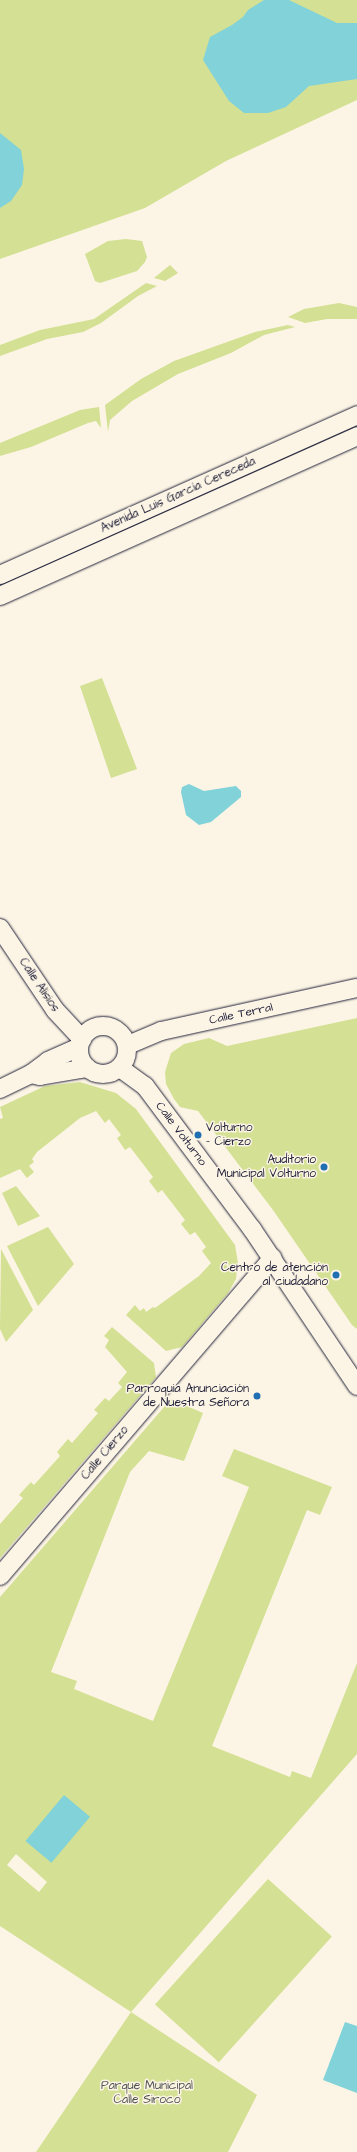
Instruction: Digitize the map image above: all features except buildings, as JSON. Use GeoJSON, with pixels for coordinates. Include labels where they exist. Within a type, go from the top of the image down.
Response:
{"type":"FeatureCollection","features":[{"type":"Feature","properties":{"kind":"street","name":"Avenida Luis García Cereceda"},"geometry":{"type":"LineString","coordinates":[[0,575],[357,415]]}},
{"type":"Feature","properties":{"kind":"street","name":"Avenida Luis García Cereceda"},"geometry":{"type":"LineString","coordinates":[[0,596],[357,436]]}},
{"type":"Feature","properties":{"kind":"street","name":"Calle Alisios"},"geometry":{"type":"LineString","coordinates":[[0,928],[55,1010],[80,1043]]}},
{"type":"Feature","properties":{"kind":"street","name":"Calle Terral"},"geometry":{"type":"LineString","coordinates":[[128,1045],[161,1031],[357,988]]}},
{"type":"Feature","properties":{"kind":"street"},"geometry":{"type":"LineString","coordinates":[[0,1089],[31,1074],[48,1061],[80,1043],[92,1028],[107,1026],[120,1032],[128,1045],[128,1053],[120,1068],[106,1075],[98,1074],[87,1068],[79,1058],[80,1043]]}},
{"type":"Feature","properties":{"kind":"street"},"geometry":{"type":"LineString","coordinates":[[31,1074],[40,1076],[87,1068]]}},
{"type":"Feature","properties":{"kind":"street","name":"Calle Volturno"},"geometry":{"type":"LineString","coordinates":[[120,1068],[145,1086],[273,1258],[357,1386]]}},
{"type":"Feature","properties":{"kind":"street","name":"Calle Cierzo"},"geometry":{"type":"LineString","coordinates":[[0,1576],[273,1258]]}},
{"type":"Feature","properties":{"kind":"green space"},"geometry":{"type":"Polygon","coordinates":[[[0,0],[357,0],[357,100],[226,161],[145,208],[0,259],[0,0]]]}},
{"type":"Feature","properties":{"kind":"green space"},"geometry":{"type":"Polygon","coordinates":[[[126,239],[142,241],[147,257],[145,262],[137,271],[100,283],[95,281],[85,254],[108,241],[126,239]]]}},
{"type":"Feature","properties":{"kind":"green space"},"geometry":{"type":"Polygon","coordinates":[[[170,265],[178,273],[165,281],[154,278],[170,265]]]}},
{"type":"Feature","properties":{"kind":"green space"},"geometry":{"type":"Polygon","coordinates":[[[146,283],[157,286],[138,296],[101,323],[83,332],[47,339],[0,356],[0,345],[40,330],[94,319],[146,283]]]}},
{"type":"Feature","properties":{"kind":"green space"},"geometry":{"type":"Polygon","coordinates":[[[339,303],[357,307],[357,319],[327,319],[305,323],[288,317],[304,309],[339,303]]]}},
{"type":"Feature","properties":{"kind":"green space"},"geometry":{"type":"Polygon","coordinates":[[[288,325],[295,327],[264,335],[231,353],[178,374],[132,401],[110,420],[108,432],[105,405],[141,379],[174,361],[255,332],[288,325]]]}},
{"type":"Feature","properties":{"kind":"green space"},"geometry":{"type":"Polygon","coordinates":[[[99,407],[101,428],[96,421],[88,423],[31,447],[0,456],[0,443],[80,410],[99,407]]]}},
{"type":"Feature","properties":{"kind":"green space"},"geometry":{"type":"Polygon","coordinates":[[[102,678],[137,769],[111,778],[80,686],[102,678]]]}},
{"type":"Feature","properties":{"kind":"green space"},"geometry":{"type":"Polygon","coordinates":[[[357,1018],[357,1329],[352,1325],[273,1210],[198,1111],[180,1107],[174,1099],[166,1084],[165,1072],[171,1053],[184,1044],[209,1038],[227,1046],[357,1018]]]}},
{"type":"Feature","properties":{"kind":"green space"},"geometry":{"type":"Polygon","coordinates":[[[80,1082],[116,1093],[136,1109],[235,1245],[238,1263],[236,1279],[228,1293],[182,1347],[166,1351],[126,1315],[135,1305],[140,1311],[144,1308],[146,1312],[153,1307],[155,1308],[199,1276],[211,1263],[202,1251],[206,1247],[195,1232],[190,1235],[181,1224],[185,1220],[162,1190],[158,1193],[149,1181],[153,1177],[130,1147],[125,1150],[117,1138],[121,1135],[109,1119],[105,1123],[96,1111],[80,1118],[37,1152],[32,1159],[34,1162],[29,1166],[34,1172],[27,1178],[20,1169],[0,1178],[0,1119],[3,1118],[0,1107],[45,1086],[80,1082]]]}},
{"type":"Feature","properties":{"kind":"green space"},"geometry":{"type":"Polygon","coordinates":[[[16,1186],[40,1216],[18,1226],[2,1193],[16,1186]]]}},
{"type":"Feature","properties":{"kind":"green space"},"geometry":{"type":"Polygon","coordinates":[[[48,1227],[74,1264],[38,1306],[7,1246],[48,1227]]]}},
{"type":"Feature","properties":{"kind":"green space"},"geometry":{"type":"Polygon","coordinates":[[[1,1249],[33,1310],[6,1342],[0,1329],[1,1249]]]}},
{"type":"Feature","properties":{"kind":"green space"},"geometry":{"type":"Polygon","coordinates":[[[112,1327],[154,1363],[156,1377],[0,1558],[0,1524],[23,1498],[19,1495],[31,1482],[34,1485],[60,1456],[57,1452],[68,1439],[72,1443],[98,1413],[94,1410],[105,1398],[109,1401],[122,1387],[118,1383],[127,1372],[105,1347],[109,1340],[104,1336],[112,1327]]]}},
{"type":"Feature","properties":{"kind":"green space"},"geometry":{"type":"Polygon","coordinates":[[[171,1399],[203,1413],[184,1461],[149,1451],[130,1472],[51,1672],[77,1681],[74,1689],[153,1721],[249,1487],[222,1476],[234,1449],[332,1487],[320,1515],[307,1510],[212,1746],[290,1777],[292,1771],[311,1778],[357,1663],[357,1754],[131,2012],[0,1926],[0,1597],[171,1399]],[[16,1854],[7,1865],[39,1892],[47,1882],[16,1854]]]}},
{"type":"Feature","properties":{"kind":"green space"},"geometry":{"type":"Polygon","coordinates":[[[268,1879],[332,1937],[219,2062],[155,2005],[268,1879]]]}},
{"type":"Feature","properties":{"kind":"green space","name":"Parque Municipal Calle Siroco"},"geometry":{"type":"Polygon","coordinates":[[[131,2012],[257,2095],[228,2152],[36,2152],[131,2012]]]}},
{"type":"Feature","properties":{"kind":"water"},"geometry":{"type":"Polygon","coordinates":[[[264,0],[289,0],[337,23],[357,23],[357,79],[309,86],[286,107],[268,113],[244,113],[229,101],[203,60],[210,37],[232,25],[243,17],[248,10],[264,0]]]}},
{"type":"Feature","properties":{"kind":"water"},"geometry":{"type":"Polygon","coordinates":[[[0,133],[21,150],[24,169],[22,185],[11,201],[0,208],[0,133]]]}},
{"type":"Feature","properties":{"kind":"water"},"geometry":{"type":"Polygon","coordinates":[[[189,784],[204,791],[236,786],[241,791],[241,797],[211,822],[199,825],[186,815],[181,792],[182,787],[189,784]]]}},
{"type":"Feature","properties":{"kind":"water"},"geometry":{"type":"Polygon","coordinates":[[[64,1795],[90,1817],[51,1863],[25,1841],[64,1795]]]}},
{"type":"Feature","properties":{"kind":"water"},"geometry":{"type":"Polygon","coordinates":[[[345,2022],[357,2026],[357,2093],[323,2080],[345,2022]]]}},
{"type":"Feature","properties":{"kind":"place","name":"Volturno - Cierzo"},"geometry":{"type":"Point","coordinates":[198,1135]}},
{"type":"Feature","properties":{"kind":"place","name":"Auditorio Municipal Volturno"},"geometry":{"type":"Point","coordinates":[324,1167]}},
{"type":"Feature","properties":{"kind":"place","name":"Centro de atención al ciudadano"},"geometry":{"type":"Point","coordinates":[336,1275]}},
{"type":"Feature","properties":{"kind":"place","name":"Parroquia Anunciación de Nuestra Señora"},"geometry":{"type":"Point","coordinates":[257,1396]}}]}
